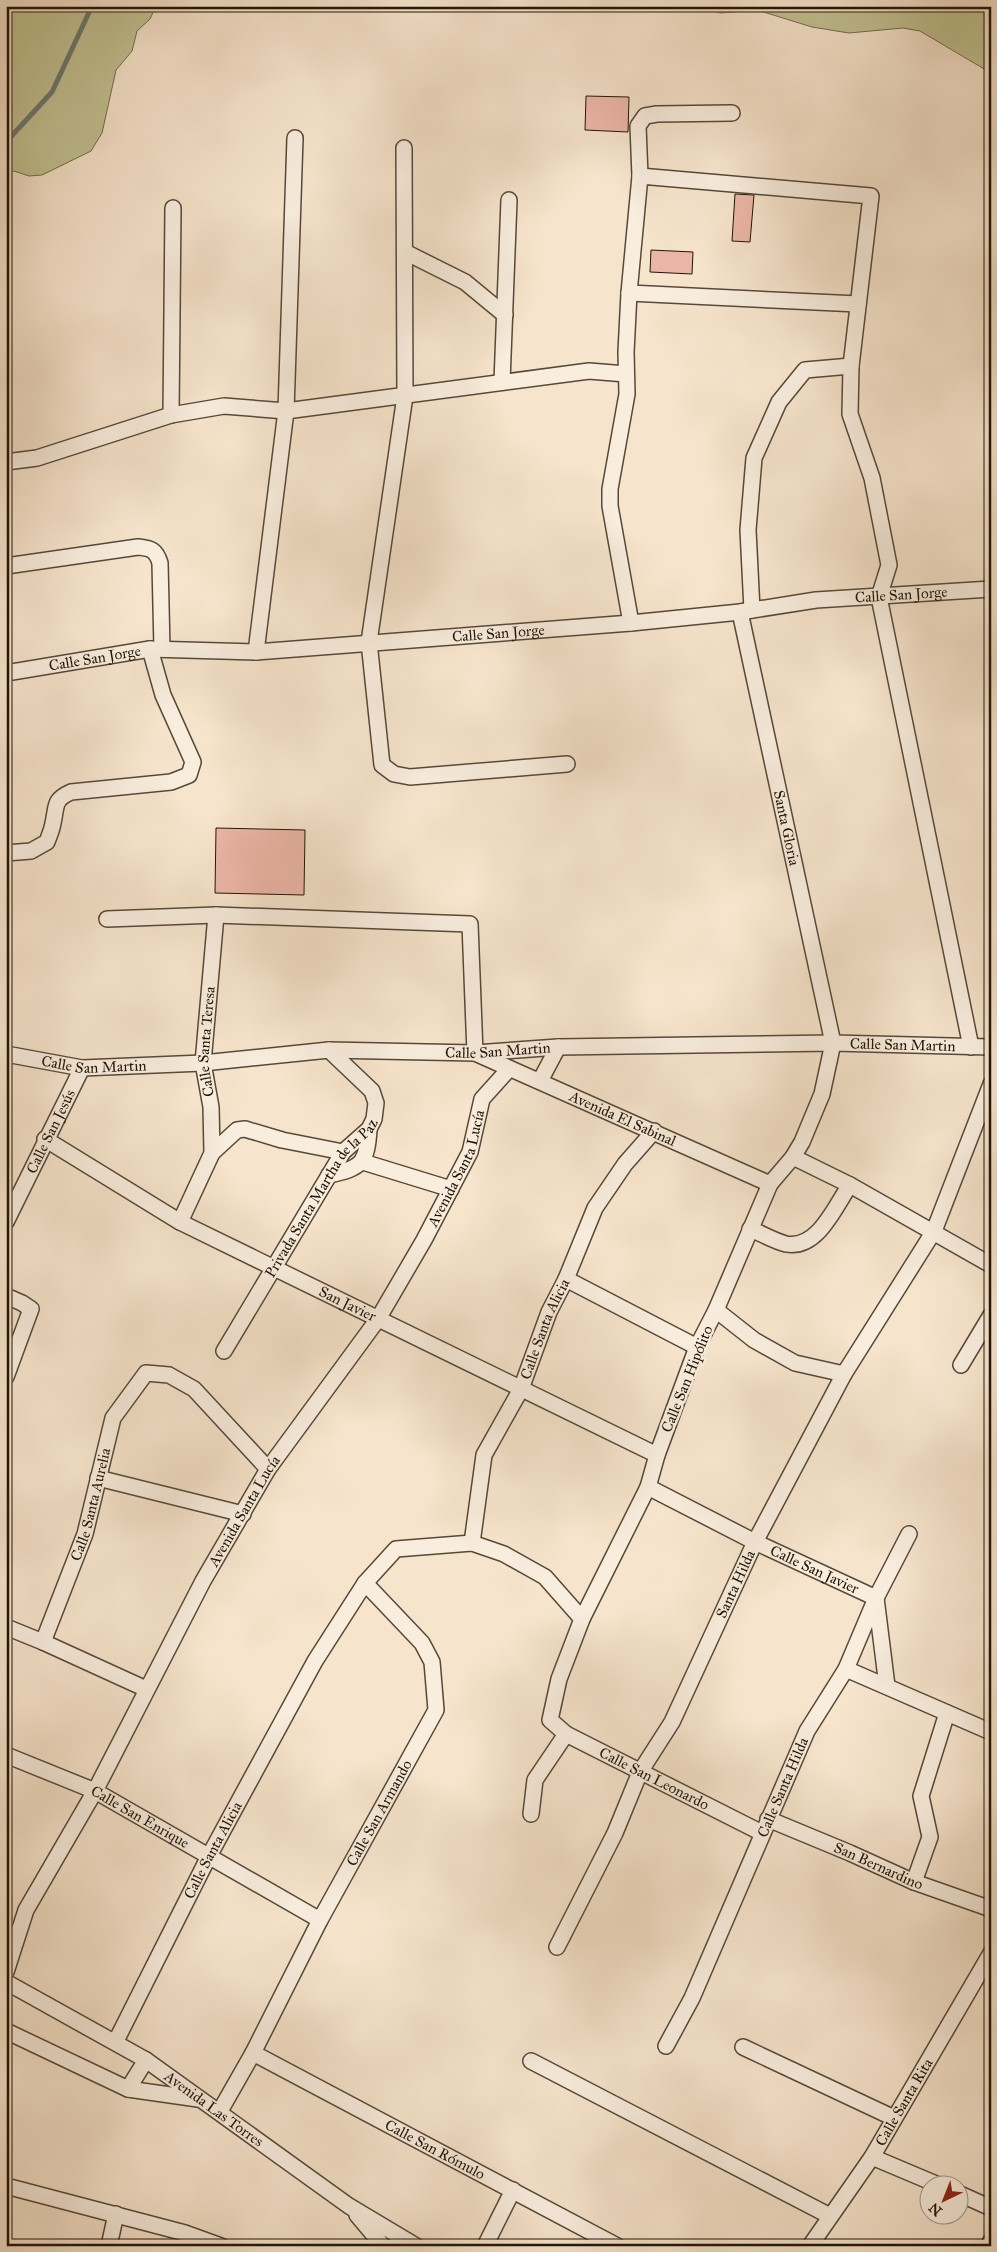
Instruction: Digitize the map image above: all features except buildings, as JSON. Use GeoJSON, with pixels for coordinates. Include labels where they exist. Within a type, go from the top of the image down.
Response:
{"type":"FeatureCollection","features":[{"type":"Feature","properties":{"kind":"street"},"geometry":{"type":"LineString","coordinates":[[631,624],[610,506],[610,490],[627,394],[629,293],[640,176],[638,126],[645,116],[657,114],[732,113]]}},
{"type":"Feature","properties":{"kind":"street"},"geometry":{"type":"LineString","coordinates":[[256,652],[286,411],[295,138]]}},
{"type":"Feature","properties":{"kind":"street"},"geometry":{"type":"LineString","coordinates":[[404,148],[406,396],[369,642],[382,765],[394,774],[410,777],[567,764]]}},
{"type":"Feature","properties":{"kind":"street"},"geometry":{"type":"LineString","coordinates":[[640,176],[871,196],[851,366],[850,414],[872,478],[889,565],[879,597],[971,1047]]}},
{"type":"Feature","properties":{"kind":"street"},"geometry":{"type":"LineString","coordinates":[[502,382],[509,200]]}},
{"type":"Feature","properties":{"kind":"street"},"geometry":{"type":"LineString","coordinates":[[171,415],[173,208]]}},
{"type":"Feature","properties":{"kind":"street"},"geometry":{"type":"LineString","coordinates":[[405,252],[465,282],[505,315]]}},
{"type":"Feature","properties":{"kind":"street"},"geometry":{"type":"LineString","coordinates":[[629,293],[858,304]]}},
{"type":"Feature","properties":{"kind":"street","name":"Santa Gloria"},"geometry":{"type":"LineString","coordinates":[[833,1043],[746,611],[748,530],[754,458],[779,402],[805,370],[851,366]]}},
{"type":"Feature","properties":{"kind":"street"},"geometry":{"type":"LineString","coordinates":[[6,462],[36,458],[171,415],[224,406],[286,411],[589,371],[626,374]]}},
{"type":"Feature","properties":{"kind":"street"},"geometry":{"type":"LineString","coordinates":[[6,566],[138,547],[150,547],[157,554],[160,563],[156,649],[163,695],[193,762],[189,775],[171,782],[71,792],[61,797],[55,806],[53,824],[46,842],[31,851],[6,852]]}},
{"type":"Feature","properties":{"kind":"street","name":"Calle San Jorge"},"geometry":{"type":"LineString","coordinates":[[6,673],[156,649],[256,652],[369,642],[631,624],[746,611],[816,600],[991,589]]}},
{"type":"Feature","properties":{"kind":"street"},"geometry":{"type":"LineString","coordinates":[[107,919],[216,915],[470,924],[475,1053]]}},
{"type":"Feature","properties":{"kind":"street","name":"Calle Santa Teresa"},"geometry":{"type":"LineString","coordinates":[[180,1222],[212,1153],[211,1107],[203,1063],[216,915]]}},
{"type":"Feature","properties":{"kind":"street","name":"Calle San Martin"},"geometry":{"type":"LineString","coordinates":[[6,1054],[82,1068],[203,1063],[329,1050],[475,1053],[558,1047],[833,1043],[991,1047]]}},
{"type":"Feature","properties":{"kind":"street","name":"Calle San Hipólito"},"geometry":{"type":"LineString","coordinates":[[550,1720],[559,1679],[582,1619],[648,1487],[657,1455],[697,1347],[716,1310],[770,1184],[793,1157],[802,1142],[822,1094],[833,1043]]}},
{"type":"Feature","properties":{"kind":"street"},"geometry":{"type":"LineString","coordinates":[[540,1081],[558,1047]]}},
{"type":"Feature","properties":{"kind":"street","name":"Privada Santa Martha de la Paz"},"geometry":{"type":"LineString","coordinates":[[224,1351],[343,1152],[369,1129],[374,1119],[376,1103],[372,1091],[329,1050]]}},
{"type":"Feature","properties":{"kind":"street","name":"Avenida El Sabinal"},"geometry":{"type":"LineString","coordinates":[[475,1053],[770,1184]]}},
{"type":"Feature","properties":{"kind":"street","name":"Calle San Jesús"},"geometry":{"type":"LineString","coordinates":[[6,1222],[45,1139],[82,1068]]}},
{"type":"Feature","properties":{"kind":"street","name":"Avenida Santa Lucía"},"geometry":{"type":"LineString","coordinates":[[6,1972],[26,1910],[94,1791],[203,1581],[268,1470],[378,1319],[424,1240],[472,1147],[482,1099],[509,1068]]}},
{"type":"Feature","properties":{"kind":"street","name":"Santa Hilda"},"geometry":{"type":"LineString","coordinates":[[557,1947],[615,1833],[640,1772],[672,1722],[755,1542],[844,1374],[934,1231],[991,1084]]}},
{"type":"Feature","properties":{"kind":"street"},"geometry":{"type":"LineString","coordinates":[[212,1153],[237,1130],[245,1129],[282,1140],[343,1152]]}},
{"type":"Feature","properties":{"kind":"street"},"geometry":{"type":"LineString","coordinates":[[328,1176],[350,1170],[363,1162],[368,1150],[369,1129]]}},
{"type":"Feature","properties":{"kind":"street","name":"Calle Santa Alicia"},"geometry":{"type":"LineString","coordinates":[[116,2042],[208,1858],[316,1661],[364,1583],[396,1549],[472,1543],[484,1455],[521,1389],[550,1312],[566,1279],[595,1208],[626,1164],[654,1131]]}},
{"type":"Feature","properties":{"kind":"street","name":"San Javier"},"geometry":{"type":"LineString","coordinates":[[45,1139],[180,1222],[657,1455]]}},
{"type":"Feature","properties":{"kind":"street"},"geometry":{"type":"LineString","coordinates":[[793,1157],[850,1185],[991,1265]]}},
{"type":"Feature","properties":{"kind":"street"},"geometry":{"type":"LineString","coordinates":[[363,1162],[451,1189]]}},
{"type":"Feature","properties":{"kind":"street"},"geometry":{"type":"LineString","coordinates":[[750,1229],[786,1244],[806,1242],[816,1235],[850,1185]]}},
{"type":"Feature","properties":{"kind":"street"},"geometry":{"type":"LineString","coordinates":[[566,1279],[697,1347]]}},
{"type":"Feature","properties":{"kind":"street"},"geometry":{"type":"LineString","coordinates":[[6,1296],[22,1302],[31,1309],[6,1377]]}},
{"type":"Feature","properties":{"kind":"street"},"geometry":{"type":"LineString","coordinates":[[716,1310],[754,1340],[795,1363],[844,1374]]}},
{"type":"Feature","properties":{"kind":"street"},"geometry":{"type":"LineString","coordinates":[[961,1365],[991,1315]]}},
{"type":"Feature","properties":{"kind":"street","name":"Calle Santa Aurelia"},"geometry":{"type":"LineString","coordinates":[[43,1642],[85,1534],[113,1418],[146,1373],[169,1375],[194,1389],[268,1470]]}},
{"type":"Feature","properties":{"kind":"street"},"geometry":{"type":"LineString","coordinates":[[98,1478],[242,1514]]}},
{"type":"Feature","properties":{"kind":"street","name":"Calle San Javier"},"geometry":{"type":"LineString","coordinates":[[648,1487],[755,1542],[876,1598]]}},
{"type":"Feature","properties":{"kind":"street","name":"Calle Santa Hilda"},"geometry":{"type":"LineString","coordinates":[[666,2046],[692,1998],[807,1731],[846,1669],[876,1598],[909,1534]]}},
{"type":"Feature","properties":{"kind":"street"},"geometry":{"type":"LineString","coordinates":[[472,1543],[504,1554],[545,1578],[582,1619]]}},
{"type":"Feature","properties":{"kind":"street","name":"Calle San Armando"},"geometry":{"type":"LineString","coordinates":[[220,2111],[253,2053],[320,1920],[436,1710],[432,1662],[422,1643],[364,1583]]}},
{"type":"Feature","properties":{"kind":"street"},"geometry":{"type":"LineString","coordinates":[[876,1598],[887,1686]]}},
{"type":"Feature","properties":{"kind":"street"},"geometry":{"type":"LineString","coordinates":[[6,1627],[146,1689]]}},
{"type":"Feature","properties":{"kind":"street"},"geometry":{"type":"LineString","coordinates":[[846,1669],[991,1732]]}},
{"type":"Feature","properties":{"kind":"street"},"geometry":{"type":"LineString","coordinates":[[914,1882],[930,1837],[922,1796],[947,1713]]}},
{"type":"Feature","properties":{"kind":"street","name":"Calle San Leonardo"},"geometry":{"type":"LineString","coordinates":[[550,1720],[566,1734],[640,1772],[765,1826]]}},
{"type":"Feature","properties":{"kind":"street"},"geometry":{"type":"LineString","coordinates":[[531,1814],[535,1780],[566,1734]]}},
{"type":"Feature","properties":{"kind":"street","name":"Calle San Enrique"},"geometry":{"type":"LineString","coordinates":[[6,1755],[94,1791],[208,1858],[320,1920]]}},
{"type":"Feature","properties":{"kind":"street","name":"San Bernardino"},"geometry":{"type":"LineString","coordinates":[[765,1826],[850,1852],[914,1882],[991,1909]]}},
{"type":"Feature","properties":{"kind":"street","name":"Calle Santa Rita"},"geometry":{"type":"LineString","coordinates":[[810,2246],[872,2157],[991,1953]]}},
{"type":"Feature","properties":{"kind":"street","name":"Avenida Las Torres"},"geometry":{"type":"LineString","coordinates":[[6,1982],[146,2060],[199,2099],[220,2111],[349,2206],[416,2246]]}},
{"type":"Feature","properties":{"kind":"street"},"geometry":{"type":"LineString","coordinates":[[6,2031],[128,2089],[172,2097],[199,2099]]}},
{"type":"Feature","properties":{"kind":"street"},"geometry":{"type":"LineString","coordinates":[[743,2046],[894,2118]]}},
{"type":"Feature","properties":{"kind":"street","name":"Calle San Rómulo"},"geometry":{"type":"LineString","coordinates":[[253,2053],[617,2246]]}},
{"type":"Feature","properties":{"kind":"street"},"geometry":{"type":"LineString","coordinates":[[128,2089],[146,2060]]}},
{"type":"Feature","properties":{"kind":"street"},"geometry":{"type":"LineString","coordinates":[[531,2061],[830,2216]]}},
{"type":"Feature","properties":{"kind":"street"},"geometry":{"type":"LineString","coordinates":[[872,2157],[920,2177]]}},
{"type":"Feature","properties":{"kind":"street"},"geometry":{"type":"LineString","coordinates":[[6,2186],[185,2233],[221,2246]]}},
{"type":"Feature","properties":{"kind":"street"},"geometry":{"type":"LineString","coordinates":[[485,2246],[513,2190]]}},
{"type":"Feature","properties":{"kind":"street"},"geometry":{"type":"LineString","coordinates":[[970,2199],[991,2208]]}},
{"type":"Feature","properties":{"kind":"street"},"geometry":{"type":"LineString","coordinates":[[349,2206],[383,2246]]}},
{"type":"Feature","properties":{"kind":"street"},"geometry":{"type":"LineString","coordinates":[[109,2246],[116,2214]]}},
{"type":"Feature","properties":{"kind":"street"},"geometry":{"type":"LineString","coordinates":[[988,2246],[991,2241]]}},
{"type":"Feature","properties":{"kind":"green space"},"geometry":{"type":"Polygon","coordinates":[[[6,6],[156,6],[150,19],[137,31],[132,51],[116,70],[102,133],[91,151],[42,175],[29,176],[14,171],[6,177],[6,6]]]}},
{"type":"Feature","properties":{"kind":"green space"},"geometry":{"type":"Polygon","coordinates":[[[702,6],[991,6],[991,73],[920,31],[903,28],[849,33],[812,27],[757,10],[720,13],[702,6]]]}},
{"type":"Feature","properties":{"kind":"waterway"},"geometry":{"type":"LineString","coordinates":[[6,142],[52,92],[92,6]]}}]}
